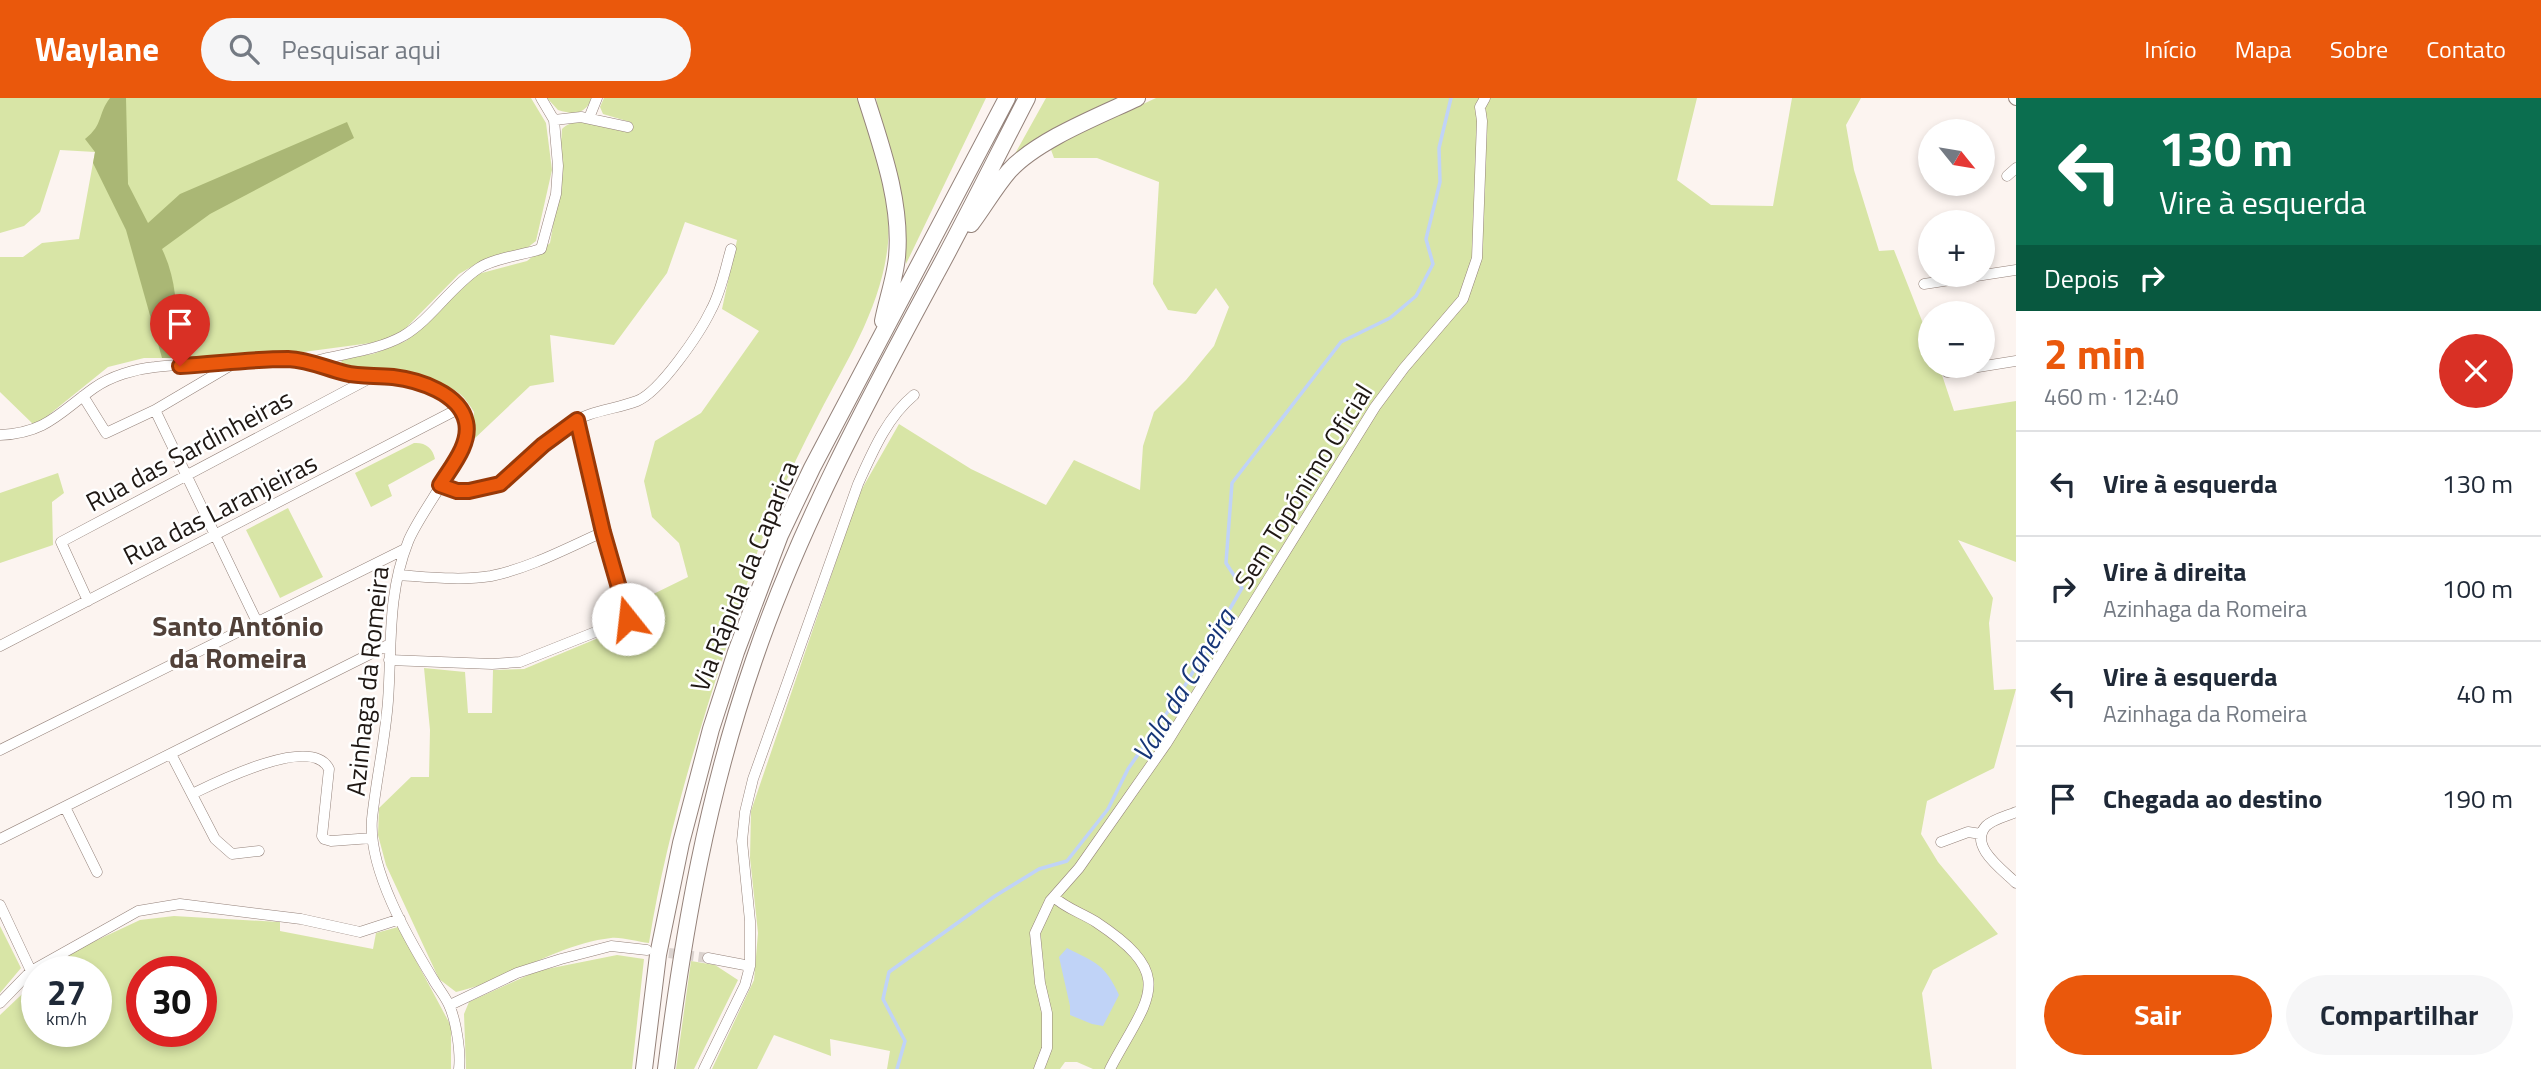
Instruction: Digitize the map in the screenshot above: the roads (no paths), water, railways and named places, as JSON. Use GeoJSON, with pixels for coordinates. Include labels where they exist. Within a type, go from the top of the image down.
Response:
{"type":"FeatureCollection","features":[{"type":"Feature","properties":{"kind":"highway"},"geometry":{"type":"LineString","coordinates":[[866,98],[892,194],[897,231],[897,259],[879,338]]}},
{"type":"Feature","properties":{"kind":"highway","name":"Via Rápida da Caparica"},"geometry":{"type":"LineString","coordinates":[[644,1069],[659,955],[681,843],[731,665],[780,535],[879,338],[1007,98]]}},
{"type":"Feature","properties":{"kind":"highway","name":"Via Rápida da Caparica"},"geometry":{"type":"LineString","coordinates":[[666,1069],[679,965],[700,850],[730,735],[754,659],[815,510],[874,390],[1027,98]]}},
{"type":"Feature","properties":{"kind":"highway"},"geometry":{"type":"LineString","coordinates":[[939,268],[1009,171],[1040,146],[1137,98]]}},
{"type":"Feature","properties":{"kind":"street"},"geometry":{"type":"LineString","coordinates":[[313,362],[387,344],[423,321],[481,266],[541,249],[557,180],[554,120],[541,98]]}},
{"type":"Feature","properties":{"kind":"street"},"geometry":{"type":"LineString","coordinates":[[589,118],[597,98]]}},
{"type":"Feature","properties":{"kind":"street","name":"Sem Topónimo Oficial"},"geometry":{"type":"LineString","coordinates":[[1039,1069],[1047,1048],[1047,1013],[1040,983],[1035,933],[1054,897],[1079,868],[1166,744],[1375,407],[1404,368],[1463,299],[1477,258],[1482,121],[1480,107],[1485,98]]}},
{"type":"Feature","properties":{"kind":"street"},"geometry":{"type":"LineString","coordinates":[[554,120],[589,118],[628,127]]}},
{"type":"Feature","properties":{"kind":"street"},"geometry":{"type":"LineString","coordinates":[[2007,176],[2016,168]]}},
{"type":"Feature","properties":{"kind":"street"},"geometry":{"type":"LineString","coordinates":[[440,485],[457,491],[469,491],[500,484],[543,445],[577,420],[603,409],[638,401],[650,394],[675,364],[711,311],[731,249]]}},
{"type":"Feature","properties":{"kind":"street"},"geometry":{"type":"LineString","coordinates":[[1995,273],[2016,270]]}},
{"type":"Feature","properties":{"kind":"street"},"geometry":{"type":"LineString","coordinates":[[0,435],[40,427],[111,378],[136,370],[287,359],[313,362],[344,373],[412,381],[451,398],[460,408]]}},
{"type":"Feature","properties":{"kind":"street"},"geometry":{"type":"LineString","coordinates":[[1995,364],[2016,361]]}},
{"type":"Feature","properties":{"kind":"street"},"geometry":{"type":"LineString","coordinates":[[83,396],[106,433],[155,410],[234,363]]}},
{"type":"Feature","properties":{"kind":"street","name":"Rua das Sardinheiras"},"geometry":{"type":"LineString","coordinates":[[88,601],[61,542],[374,376]]}},
{"type":"Feature","properties":{"kind":"street"},"geometry":{"type":"LineString","coordinates":[[704,1069],[745,985],[750,966],[750,921],[742,841],[745,812],[753,779],[858,484],[878,441],[905,402],[914,395]]}},
{"type":"Feature","properties":{"kind":"street","name":"Azinhaga da Romeira"},"geometry":{"type":"LineString","coordinates":[[459,1069],[460,1056],[450,1005],[400,919],[384,880],[372,838],[372,822],[388,700],[388,645],[398,575],[414,526],[465,442],[466,421],[460,408]]}},
{"type":"Feature","properties":{"kind":"street","name":"Rua das Laranjeiras"},"geometry":{"type":"LineString","coordinates":[[1,643],[88,601],[460,408]]}},
{"type":"Feature","properties":{"kind":"street"},"geometry":{"type":"LineString","coordinates":[[155,410],[257,622]]}},
{"type":"Feature","properties":{"kind":"street"},"geometry":{"type":"LineString","coordinates":[[389,660],[492,664],[520,662],[628,619],[603,532],[577,420]]}},
{"type":"Feature","properties":{"kind":"street"},"geometry":{"type":"LineString","coordinates":[[398,575],[488,576],[544,558],[603,532]]}},
{"type":"Feature","properties":{"kind":"street"},"geometry":{"type":"LineString","coordinates":[[0,750],[405,549]]}},
{"type":"Feature","properties":{"kind":"street"},"geometry":{"type":"LineString","coordinates":[[0,839],[388,645]]}},
{"type":"Feature","properties":{"kind":"street"},"geometry":{"type":"LineString","coordinates":[[171,754],[215,839],[236,855],[259,851]]}},
{"type":"Feature","properties":{"kind":"street"},"geometry":{"type":"LineString","coordinates":[[192,794],[268,761],[286,757],[319,758],[325,761],[329,768],[322,836],[331,841],[372,838]]}},
{"type":"Feature","properties":{"kind":"street"},"geometry":{"type":"LineString","coordinates":[[65,807],[97,872]]}},
{"type":"Feature","properties":{"kind":"street"},"geometry":{"type":"LineString","coordinates":[[2016,812],[1989,824],[1982,834],[1981,842],[1984,850],[2016,883]]}},
{"type":"Feature","properties":{"kind":"street"},"geometry":{"type":"LineString","coordinates":[[1941,842],[1968,832],[1982,834]]}},
{"type":"Feature","properties":{"kind":"street"},"geometry":{"type":"LineString","coordinates":[[1054,897],[1113,933],[1147,967],[1150,988],[1143,1010],[1110,1069]]}},
{"type":"Feature","properties":{"kind":"street"},"geometry":{"type":"LineString","coordinates":[[58,956],[138,911],[180,904],[301,919],[360,932],[400,919]]}},
{"type":"Feature","properties":{"kind":"street"},"geometry":{"type":"LineString","coordinates":[[0,905],[24,956]]}},
{"type":"Feature","properties":{"kind":"street"},"geometry":{"type":"LineString","coordinates":[[450,1005],[517,973],[561,959],[611,946],[647,950]]}},
{"type":"Feature","properties":{"kind":"street"},"geometry":{"type":"LineString","coordinates":[[708,958],[750,966]]}},
{"type":"Feature","properties":{"kind":"street"},"geometry":{"type":"LineString","coordinates":[[0,1003],[21,981]]}},
{"type":"Feature","properties":{"kind":"water"},"geometry":{"type":"Polygon","coordinates":[[[1067,948],[1099,965],[1119,995],[1103,1026],[1070,1015],[1059,957],[1067,948]]]}},
{"type":"Feature","properties":{"kind":"waterway","name":"Vala da Caneira"},"geometry":{"type":"LineString","coordinates":[[897,1069],[905,1041],[883,999],[889,972],[995,896],[1039,869],[1067,861],[1108,809],[1128,769],[1180,694],[1242,588],[1226,563],[1232,483],[1341,342],[1390,318],[1416,296],[1433,264],[1426,239],[1440,182],[1439,148],[1451,98]]}},
{"type":"Feature","properties":{"kind":"tunnel"},"geometry":{"type":"LineString","coordinates":[[654,951],[708,958]]}},
{"type":"Feature","properties":{"kind":"district","name":"Santo António da Romeira"},"geometry":{"type":"Point","coordinates":[238,641]}}]}
